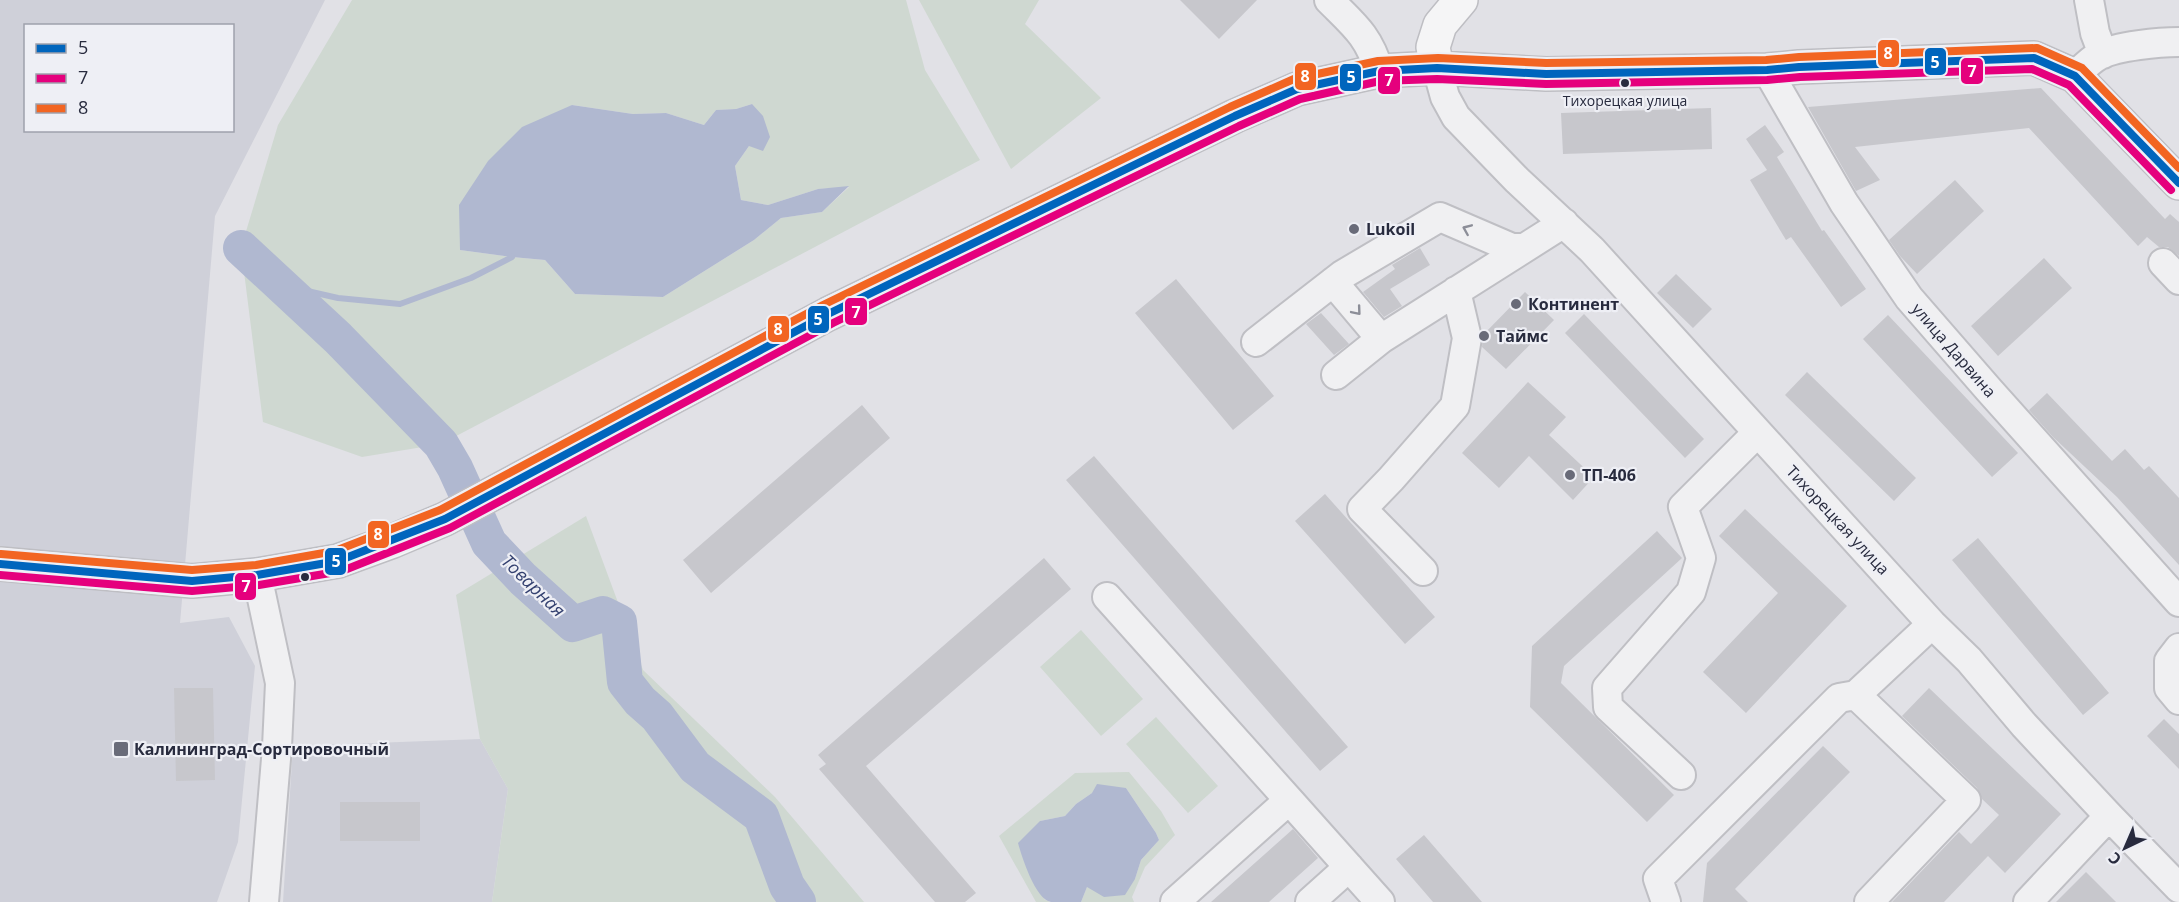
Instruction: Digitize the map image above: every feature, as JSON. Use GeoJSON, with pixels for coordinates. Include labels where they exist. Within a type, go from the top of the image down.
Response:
{"type":"FeatureCollection","features":[{"type":"Feature","properties":{"kind":"main road"},"geometry":{"type":"LineString","coordinates":[[1437,68],[1433,47],[1440,26],[1461,0]]}},
{"type":"Feature","properties":{"kind":"main road"},"geometry":{"type":"LineString","coordinates":[[0,564],[192,581],[257,574],[338,561],[393,542],[445,519],[828,314],[1235,116],[1296,89],[1379,71],[1437,68],[1546,74],[1767,70],[2034,58],[2075,76],[2179,183]]}},
{"type":"Feature","properties":{"kind":"street"},"geometry":{"type":"LineString","coordinates":[[1329,0],[1366,38],[1375,55],[1379,71]]}},
{"type":"Feature","properties":{"kind":"street"},"geometry":{"type":"LineString","coordinates":[[2089,0],[2095,33],[2103,54]]}},
{"type":"Feature","properties":{"kind":"street"},"geometry":{"type":"LineString","coordinates":[[2075,76],[2103,54],[2155,43],[2179,42]]}},
{"type":"Feature","properties":{"kind":"street","name":"Тихорецкая улица"},"geometry":{"type":"LineString","coordinates":[[1437,68],[1445,97],[1456,117],[1517,180],[1600,259],[1932,624],[1969,660],[2024,725],[2179,888]]}},
{"type":"Feature","properties":{"kind":"street","name":"улица Дарвина"},"geometry":{"type":"LineString","coordinates":[[1767,70],[1844,203],[1909,298],[2179,602]]}},
{"type":"Feature","properties":{"kind":"street"},"geometry":{"type":"LineString","coordinates":[[1256,342],[1333,282],[1440,217],[1512,248],[1521,249]]}},
{"type":"Feature","properties":{"kind":"street"},"geometry":{"type":"LineString","coordinates":[[1336,375],[1381,339],[1564,223]]}},
{"type":"Feature","properties":{"kind":"street"},"geometry":{"type":"LineString","coordinates":[[1333,282],[1381,339]]}},
{"type":"Feature","properties":{"kind":"street"},"geometry":{"type":"LineString","coordinates":[[1423,571],[1362,509],[1455,406],[1467,338],[1456,291]]}},
{"type":"Feature","properties":{"kind":"street"},"geometry":{"type":"LineString","coordinates":[[1681,775],[1608,707],[1607,688],[1691,592],[1701,558],[1683,507],[1757,433]]}},
{"type":"Feature","properties":{"kind":"street"},"geometry":{"type":"LineString","coordinates":[[257,574],[280,682],[264,902]]}},
{"type":"Feature","properties":{"kind":"street"},"geometry":{"type":"LineString","coordinates":[[1107,597],[1380,902]]}},
{"type":"Feature","properties":{"kind":"street"},"geometry":{"type":"LineString","coordinates":[[1666,902],[1658,879],[1839,698],[1856,694],[1932,624]]}},
{"type":"Feature","properties":{"kind":"street"},"geometry":{"type":"LineString","coordinates":[[2179,648],[2169,661],[2169,688],[2179,700]]}},
{"type":"Feature","properties":{"kind":"street"},"geometry":{"type":"LineString","coordinates":[[1856,694],[1966,800],[1869,902]]}},
{"type":"Feature","properties":{"kind":"street"},"geometry":{"type":"LineString","coordinates":[[1175,902],[1289,800]]}},
{"type":"Feature","properties":{"kind":"street"},"geometry":{"type":"LineString","coordinates":[[2027,902],[2109,816]]}},
{"type":"Feature","properties":{"kind":"street"},"geometry":{"type":"LineString","coordinates":[[1311,902],[1349,867]]}},
{"type":"Feature","properties":{"kind":"shaded area"},"geometry":{"type":"Polygon","coordinates":[[[0,0],[325,0],[215,216],[180,623],[229,617],[255,666],[238,842],[217,902],[0,902],[0,0]]]}},
{"type":"Feature","properties":{"kind":"shaded area"},"geometry":{"type":"Polygon","coordinates":[[[352,0],[906,0],[925,70],[980,160],[441,444],[362,457],[263,422],[241,248],[278,125],[352,0]],[[752,104],[736,109],[716,110],[704,125],[666,113],[633,114],[572,105],[460,250],[545,260],[575,294],[663,297],[754,240],[781,218],[822,212],[849,187],[818,189],[768,205],[741,200],[735,166],[749,146],[752,104]]]}},
{"type":"Feature","properties":{"kind":"shaded area"},"geometry":{"type":"Polygon","coordinates":[[[919,0],[1039,0],[1025,24],[1101,98],[1011,169],[919,0]]]}},
{"type":"Feature","properties":{"kind":"shaded area"},"geometry":{"type":"Polygon","coordinates":[[[586,516],[643,670],[775,797],[864,902],[492,902],[508,789],[480,739],[456,595],[586,516]]]}},
{"type":"Feature","properties":{"kind":"shaded area"},"geometry":{"type":"Polygon","coordinates":[[[1081,630],[1143,699],[1101,736],[1040,667],[1081,630]]]}},
{"type":"Feature","properties":{"kind":"shaded area"},"geometry":{"type":"Polygon","coordinates":[[[1156,717],[1218,786],[1188,813],[1126,744],[1156,717]]]}},
{"type":"Feature","properties":{"kind":"shaded area"},"geometry":{"type":"Polygon","coordinates":[[[480,739],[508,789],[492,902],[283,902],[293,746],[480,739]]]}},
{"type":"Feature","properties":{"kind":"shaded area"},"geometry":{"type":"Polygon","coordinates":[[[1129,772],[1161,811],[1175,835],[1145,867],[1132,897],[1134,902],[1081,902],[1087,887],[1135,879],[1141,860],[1159,840],[1126,788],[1092,793],[1076,804],[1065,816],[1040,821],[1044,899],[1050,902],[1036,902],[999,836],[1075,773],[1129,772]]]}},
{"type":"Feature","properties":{"kind":"water"},"geometry":{"type":"Polygon","coordinates":[[[752,104],[763,116],[770,137],[763,151],[749,146],[735,166],[741,200],[768,205],[818,189],[849,186],[822,212],[781,218],[754,240],[663,297],[575,294],[545,260],[460,250],[459,205],[488,161],[522,127],[572,105],[633,114],[666,113],[704,125],[716,110],[736,109],[752,104]]]}},
{"type":"Feature","properties":{"kind":"water"},"geometry":{"type":"Polygon","coordinates":[[[1097,784],[1126,788],[1159,840],[1141,860],[1135,879],[1125,895],[1104,897],[1087,887],[1081,902],[1051,902],[1045,899],[1035,886],[1018,843],[1040,821],[1065,816],[1076,804],[1092,793],[1097,784]]]}},
{"type":"Feature","properties":{"kind":"building"},"geometry":{"type":"Polygon","coordinates":[[[1180,0],[1257,0],[1219,39],[1180,0]]]}},
{"type":"Feature","properties":{"kind":"building"},"geometry":{"type":"Polygon","coordinates":[[[2041,88],[2165,219],[2170,214],[2179,222],[2179,256],[2168,247],[2159,247],[2147,237],[2138,246],[2029,128],[1855,147],[1880,180],[1856,191],[1808,107],[2041,88]]]}},
{"type":"Feature","properties":{"kind":"building"},"geometry":{"type":"Polygon","coordinates":[[[1711,108],[1712,149],[1563,154],[1561,113],[1711,108]]]}},
{"type":"Feature","properties":{"kind":"building"},"geometry":{"type":"Polygon","coordinates":[[[1765,125],[1784,152],[1777,157],[1822,231],[1824,230],[1866,289],[1841,307],[1791,237],[1786,240],[1750,180],[1767,170],[1746,139],[1765,125]]]}},
{"type":"Feature","properties":{"kind":"building"},"geometry":{"type":"Polygon","coordinates":[[[1955,180],[1984,211],[1917,274],[1889,240],[1955,180]]]}},
{"type":"Feature","properties":{"kind":"building"},"geometry":{"type":"Polygon","coordinates":[[[1420,248],[1430,265],[1390,289],[1402,306],[1384,317],[1363,292],[1395,269],[1392,265],[1420,248]]]}},
{"type":"Feature","properties":{"kind":"building"},"geometry":{"type":"Polygon","coordinates":[[[2044,258],[2072,288],[1998,356],[1971,326],[2044,258]]]}},
{"type":"Feature","properties":{"kind":"building"},"geometry":{"type":"Polygon","coordinates":[[[1676,274],[1712,309],[1693,328],[1657,293],[1676,274]]]}},
{"type":"Feature","properties":{"kind":"building"},"geometry":{"type":"Polygon","coordinates":[[[1176,279],[1274,396],[1233,430],[1135,313],[1176,279]]]}},
{"type":"Feature","properties":{"kind":"building"},"geometry":{"type":"Polygon","coordinates":[[[1525,292],[1554,320],[1506,369],[1482,347],[1483,335],[1525,292]]]}},
{"type":"Feature","properties":{"kind":"building"},"geometry":{"type":"Polygon","coordinates":[[[1321,313],[1349,344],[1334,355],[1306,324],[1321,313]]]}},
{"type":"Feature","properties":{"kind":"building"},"geometry":{"type":"Polygon","coordinates":[[[1584,314],[1704,439],[1685,458],[1565,333],[1584,314]]]}},
{"type":"Feature","properties":{"kind":"building"},"geometry":{"type":"Polygon","coordinates":[[[1888,315],[2018,453],[1992,477],[1863,339],[1888,315]]]}},
{"type":"Feature","properties":{"kind":"building"},"geometry":{"type":"Polygon","coordinates":[[[1807,372],[1916,478],[1894,501],[1785,395],[1807,372]]]}},
{"type":"Feature","properties":{"kind":"building"},"geometry":{"type":"Polygon","coordinates":[[[1528,382],[1566,417],[1549,435],[1594,477],[1573,500],[1529,456],[1499,488],[1462,453],[1528,382]]]}},
{"type":"Feature","properties":{"kind":"building"},"geometry":{"type":"Polygon","coordinates":[[[2047,393],[2112,461],[2125,449],[2144,470],[2149,466],[2179,498],[2179,565],[2117,497],[2053,437],[2029,410],[2047,393]]]}},
{"type":"Feature","properties":{"kind":"building"},"geometry":{"type":"Polygon","coordinates":[[[862,405],[890,438],[711,593],[683,560],[862,405]]]}},
{"type":"Feature","properties":{"kind":"building"},"geometry":{"type":"Polygon","coordinates":[[[1094,456],[1348,747],[1320,771],[1066,480],[1094,456]]]}},
{"type":"Feature","properties":{"kind":"building"},"geometry":{"type":"Polygon","coordinates":[[[1325,494],[1435,617],[1405,644],[1295,521],[1325,494]]]}},
{"type":"Feature","properties":{"kind":"building"},"geometry":{"type":"Polygon","coordinates":[[[1745,509],[1847,606],[1746,713],[1703,672],[1778,593],[1719,536],[1745,509]]]}},
{"type":"Feature","properties":{"kind":"building"},"geometry":{"type":"Polygon","coordinates":[[[1657,531],[1682,558],[1564,666],[1561,683],[1674,795],[1647,822],[1530,707],[1532,646],[1657,531]]]}},
{"type":"Feature","properties":{"kind":"building"},"geometry":{"type":"Polygon","coordinates":[[[1978,538],[2109,693],[2083,715],[1952,560],[1978,538]]]}},
{"type":"Feature","properties":{"kind":"building"},"geometry":{"type":"Polygon","coordinates":[[[1044,558],[1071,589],[866,766],[976,893],[965,902],[935,902],[819,769],[826,764],[818,755],[1044,558]]]}},
{"type":"Feature","properties":{"kind":"building"},"geometry":{"type":"Polygon","coordinates":[[[174,688],[213,688],[215,780],[176,781],[174,688]]]}},
{"type":"Feature","properties":{"kind":"building"},"geometry":{"type":"Polygon","coordinates":[[[1929,688],[2061,814],[2005,873],[1988,856],[1944,902],[1892,902],[1959,832],[1971,844],[1999,815],[1982,799],[1977,788],[1902,716],[1929,688]]]}},
{"type":"Feature","properties":{"kind":"building"},"geometry":{"type":"Polygon","coordinates":[[[2164,719],[2179,734],[2179,769],[2147,736],[2164,719]]]}},
{"type":"Feature","properties":{"kind":"building"},"geometry":{"type":"Polygon","coordinates":[[[1823,746],[1850,772],[1735,889],[1748,902],[1703,902],[1707,863],[1823,746]]]}},
{"type":"Feature","properties":{"kind":"building"},"geometry":{"type":"Polygon","coordinates":[[[340,802],[420,802],[420,841],[340,841],[340,802]]]}},
{"type":"Feature","properties":{"kind":"building"},"geometry":{"type":"Polygon","coordinates":[[[1293,829],[1318,858],[1269,902],[1211,902],[1293,829]]]}},
{"type":"Feature","properties":{"kind":"building"},"geometry":{"type":"Polygon","coordinates":[[[1424,835],[1482,902],[1433,902],[1396,859],[1424,835]]]}},
{"type":"Feature","properties":{"kind":"building"},"geometry":{"type":"Polygon","coordinates":[[[2086,872],[2116,902],[2056,902],[2086,872]]]}},
{"type":"Feature","properties":{"kind":"waterway","name":"Товарная"},"geometry":{"type":"LineString","coordinates":[[241,248],[338,338],[441,444],[455,468],[489,543],[523,579],[573,624],[603,614],[619,622],[625,682],[640,701],[657,716],[695,767],[761,816],[787,886],[798,902]]}},
{"type":"Feature","properties":{"kind":"waterway"},"geometry":{"type":"LineString","coordinates":[[281,285],[338,298],[400,304],[471,278],[512,257]]}},
{"type":"Feature","properties":{"kind":"transit line","name":"8"},"geometry":{"type":"LineString","coordinates":[[1,554],[192,570],[256,565],[335,551],[440,510],[823,305],[1230,107],[1294,79],[1378,61],[1438,58],[1546,63],[1766,60],[2037,48],[2082,68],[2179,168]]}},
{"type":"Feature","properties":{"kind":"transit line","name":"5"},"geometry":{"type":"LineString","coordinates":[[0,564],[192,581],[257,575],[338,561],[445,519],[828,314],[1235,116],[1297,89],[1379,71],[1437,68],[1546,74],[1767,70],[2034,58],[2075,76],[2179,183]]}},
{"type":"Feature","properties":{"kind":"transit line","name":"7"},"geometry":{"type":"LineString","coordinates":[[0,575],[192,591],[259,585],[342,571],[450,528],[833,323],[1239,126],[1300,99],[1380,81],[1437,79],[1546,84],[1767,80],[2032,69],[2069,85],[2171,190]]}},
{"type":"Feature","properties":{"kind":"place","name":"Тихорецкая улица"},"geometry":{"type":"Point","coordinates":[1625,83]}},
{"type":"Feature","properties":{"kind":"place","name":"Lukoil"},"geometry":{"type":"Point","coordinates":[1354,229]}},
{"type":"Feature","properties":{"kind":"place","name":"Континент"},"geometry":{"type":"Point","coordinates":[1516,304]}},
{"type":"Feature","properties":{"kind":"place","name":"Таймс"},"geometry":{"type":"Point","coordinates":[1484,336]}},
{"type":"Feature","properties":{"kind":"place","name":"ТП-406"},"geometry":{"type":"Point","coordinates":[1570,475]}},
{"type":"Feature","properties":{"kind":"place","name":"Калининград-Сортировочный"},"geometry":{"type":"Point","coordinates":[121,749]}}]}
